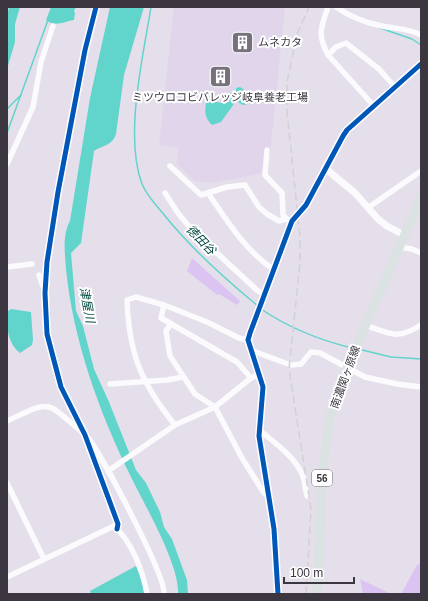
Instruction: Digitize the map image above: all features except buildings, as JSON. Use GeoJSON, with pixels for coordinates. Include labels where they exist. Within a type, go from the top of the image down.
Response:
{"type":"FeatureCollection","features":[{"type":"Feature","properties":{"kind":"main road","name":"南濃関ヶ原線"},"geometry":{"type":"LineString","coordinates":[[317,594],[323,469],[329,422],[348,366],[421,197]]}},
{"type":"Feature","properties":{"kind":"street"},"geometry":{"type":"LineString","coordinates":[[96,7],[85,50],[58,192],[45,291],[47,334],[51,355],[61,387],[85,435],[118,524],[117,529]]}},
{"type":"Feature","properties":{"kind":"street"},"geometry":{"type":"LineString","coordinates":[[328,7],[320,39],[328,55],[374,106]]}},
{"type":"Feature","properties":{"kind":"street"},"geometry":{"type":"LineString","coordinates":[[336,7],[368,22],[381,26],[415,31],[421,35]]}},
{"type":"Feature","properties":{"kind":"street"},"geometry":{"type":"LineString","coordinates":[[7,164],[30,115],[41,62],[53,26]]}},
{"type":"Feature","properties":{"kind":"street"},"geometry":{"type":"LineString","coordinates":[[328,55],[336,47],[346,44],[379,69],[395,87]]}},
{"type":"Feature","properties":{"kind":"street"},"geometry":{"type":"LineString","coordinates":[[278,594],[277,559],[259,430],[263,387],[253,351],[248,340],[292,221],[306,205],[347,130],[421,64]]}},
{"type":"Feature","properties":{"kind":"street"},"geometry":{"type":"LineString","coordinates":[[267,150],[265,175],[282,193],[283,215],[286,219]]}},
{"type":"Feature","properties":{"kind":"street"},"geometry":{"type":"LineString","coordinates":[[170,166],[201,195],[227,187],[245,186],[256,204],[267,214],[279,220],[286,219],[292,221]]}},
{"type":"Feature","properties":{"kind":"street"},"geometry":{"type":"LineString","coordinates":[[327,166],[387,226],[404,235]]}},
{"type":"Feature","properties":{"kind":"street"},"geometry":{"type":"LineString","coordinates":[[368,207],[421,171]]}},
{"type":"Feature","properties":{"kind":"street"},"geometry":{"type":"LineString","coordinates":[[165,193],[178,213],[192,230],[264,296]]}},
{"type":"Feature","properties":{"kind":"street"},"geometry":{"type":"LineString","coordinates":[[208,193],[234,232],[274,270]]}},
{"type":"Feature","properties":{"kind":"street"},"geometry":{"type":"LineString","coordinates":[[399,247],[412,249],[421,253]]}},
{"type":"Feature","properties":{"kind":"street"},"geometry":{"type":"LineString","coordinates":[[7,267],[32,264]]}},
{"type":"Feature","properties":{"kind":"street"},"geometry":{"type":"LineString","coordinates":[[39,275],[45,291]]}},
{"type":"Feature","properties":{"kind":"street"},"geometry":{"type":"LineString","coordinates":[[175,425],[156,402],[137,363],[129,333],[126,300],[136,297],[164,305],[206,322],[239,338],[248,340]]}},
{"type":"Feature","properties":{"kind":"street"},"geometry":{"type":"LineString","coordinates":[[164,305],[161,318],[170,325],[236,362],[251,378]]}},
{"type":"Feature","properties":{"kind":"street"},"geometry":{"type":"LineString","coordinates":[[170,325],[166,331],[170,356],[195,394],[215,407],[241,457],[264,493],[268,496]]}},
{"type":"Feature","properties":{"kind":"street"},"geometry":{"type":"LineString","coordinates":[[364,327],[399,336],[411,332],[421,325]]}},
{"type":"Feature","properties":{"kind":"street"},"geometry":{"type":"LineString","coordinates":[[253,351],[290,364],[301,364],[312,352],[320,353],[348,366],[365,377],[421,388]]}},
{"type":"Feature","properties":{"kind":"street"},"geometry":{"type":"LineString","coordinates":[[108,471],[175,425],[215,407],[251,378],[260,374]]}},
{"type":"Feature","properties":{"kind":"street"},"geometry":{"type":"LineString","coordinates":[[110,384],[167,380],[183,377]]}},
{"type":"Feature","properties":{"kind":"street"},"geometry":{"type":"LineString","coordinates":[[7,421],[36,407],[45,405],[52,407],[91,441],[153,559],[164,586],[164,594]]}},
{"type":"Feature","properties":{"kind":"street"},"geometry":{"type":"LineString","coordinates":[[259,430],[296,465],[302,474],[307,496]]}},
{"type":"Feature","properties":{"kind":"street"},"geometry":{"type":"LineString","coordinates":[[7,484],[44,559]]}},
{"type":"Feature","properties":{"kind":"street"},"geometry":{"type":"LineString","coordinates":[[7,577],[114,526],[135,557],[141,571],[147,594]]}},
{"type":"Feature","properties":{"kind":"shaded area"},"geometry":{"type":"Polygon","coordinates":[[[9,7],[20,7],[15,24],[15,42],[7,69],[7,16],[9,7]]]}},
{"type":"Feature","properties":{"kind":"shaded area"},"geometry":{"type":"Polygon","coordinates":[[[51,7],[76,7],[74,11],[74,20],[56,24],[49,22],[46,20],[51,7]]]}},
{"type":"Feature","properties":{"kind":"shaded area"},"geometry":{"type":"Polygon","coordinates":[[[110,7],[144,7],[124,75],[116,134],[110,143],[94,151],[81,243],[71,253],[76,311],[83,326],[94,369],[136,470],[146,483],[160,512],[164,527],[172,539],[187,580],[188,594],[178,594],[177,582],[167,551],[108,427],[81,349],[69,296],[65,238],[67,226],[70,221],[90,98],[110,7]]]}},
{"type":"Feature","properties":{"kind":"shaded area"},"geometry":{"type":"Polygon","coordinates":[[[174,7],[285,7],[270,154],[260,174],[210,183],[193,180],[177,164],[178,147],[159,145],[174,7]]]}},
{"type":"Feature","properties":{"kind":"shaded area"},"geometry":{"type":"Polygon","coordinates":[[[240,87],[249,93],[248,104],[243,105],[236,101],[221,122],[212,125],[207,119],[206,115],[205,109],[207,98],[220,103],[229,102],[230,93],[236,93],[236,88],[240,87]]]}},
{"type":"Feature","properties":{"kind":"shaded area"},"geometry":{"type":"Polygon","coordinates":[[[192,258],[240,301],[237,305],[219,294],[217,295],[187,271],[192,258]]]}},
{"type":"Feature","properties":{"kind":"shaded area"},"geometry":{"type":"Polygon","coordinates":[[[11,309],[31,312],[32,345],[20,353],[10,340],[7,312],[11,309]]]}},
{"type":"Feature","properties":{"kind":"shaded area"},"geometry":{"type":"Polygon","coordinates":[[[421,563],[421,594],[401,594],[417,565],[421,563]]]}},
{"type":"Feature","properties":{"kind":"shaded area"},"geometry":{"type":"Polygon","coordinates":[[[136,566],[143,583],[145,594],[91,594],[90,591],[136,566]]]}},
{"type":"Feature","properties":{"kind":"shaded area"},"geometry":{"type":"Polygon","coordinates":[[[360,579],[391,594],[363,594],[360,579]]]}},
{"type":"Feature","properties":{"kind":"waterway","name":"徳田谷"},"geometry":{"type":"LineString","coordinates":[[151,7],[140,72],[135,120],[137,165],[142,184],[152,201],[186,240],[221,274],[258,306]]}},
{"type":"Feature","properties":{"kind":"waterway"},"geometry":{"type":"LineString","coordinates":[[7,133],[48,20]]}},
{"type":"Feature","properties":{"kind":"waterway"},"geometry":{"type":"LineString","coordinates":[[380,28],[412,39],[421,45]]}},
{"type":"Feature","properties":{"kind":"waterway"},"geometry":{"type":"LineString","coordinates":[[7,109],[21,95]]}},
{"type":"Feature","properties":{"kind":"waterway","name":"徳田谷"},"geometry":{"type":"LineString","coordinates":[[261,309],[282,322],[305,333],[352,348]]}},
{"type":"Feature","properties":{"kind":"waterway","name":"徳田谷"},"geometry":{"type":"LineString","coordinates":[[358,349],[391,357],[421,359]]}},
{"type":"Feature","properties":{"kind":"railway"},"geometry":{"type":"LineString","coordinates":[[306,594],[311,509],[289,369],[300,263],[300,237],[287,112],[287,82],[297,34],[309,7]]}},
{"type":"Feature","properties":{"kind":"cycle path"},"geometry":{"type":"LineString","coordinates":[[96,7],[85,50],[58,192],[47,262],[45,293],[47,334],[61,387],[85,435],[118,524],[117,529]]}},
{"type":"Feature","properties":{"kind":"cycle path"},"geometry":{"type":"LineString","coordinates":[[278,594],[274,529],[259,436],[263,387],[248,340],[292,221],[306,205],[343,136],[347,130],[421,64]]}},
{"type":"Feature","properties":{"kind":"place","name":"ムネカタ"},"geometry":{"type":"Point","coordinates":[242,42]}},
{"type":"Feature","properties":{"kind":"place","name":"ミツウロコビバレッジ岐阜養老工場"},"geometry":{"type":"Point","coordinates":[220,77]}},
{"type":"Feature","properties":{"kind":"water label","name":"津屋川"},"geometry":{"type":"Point","coordinates":[87,305]}}]}
